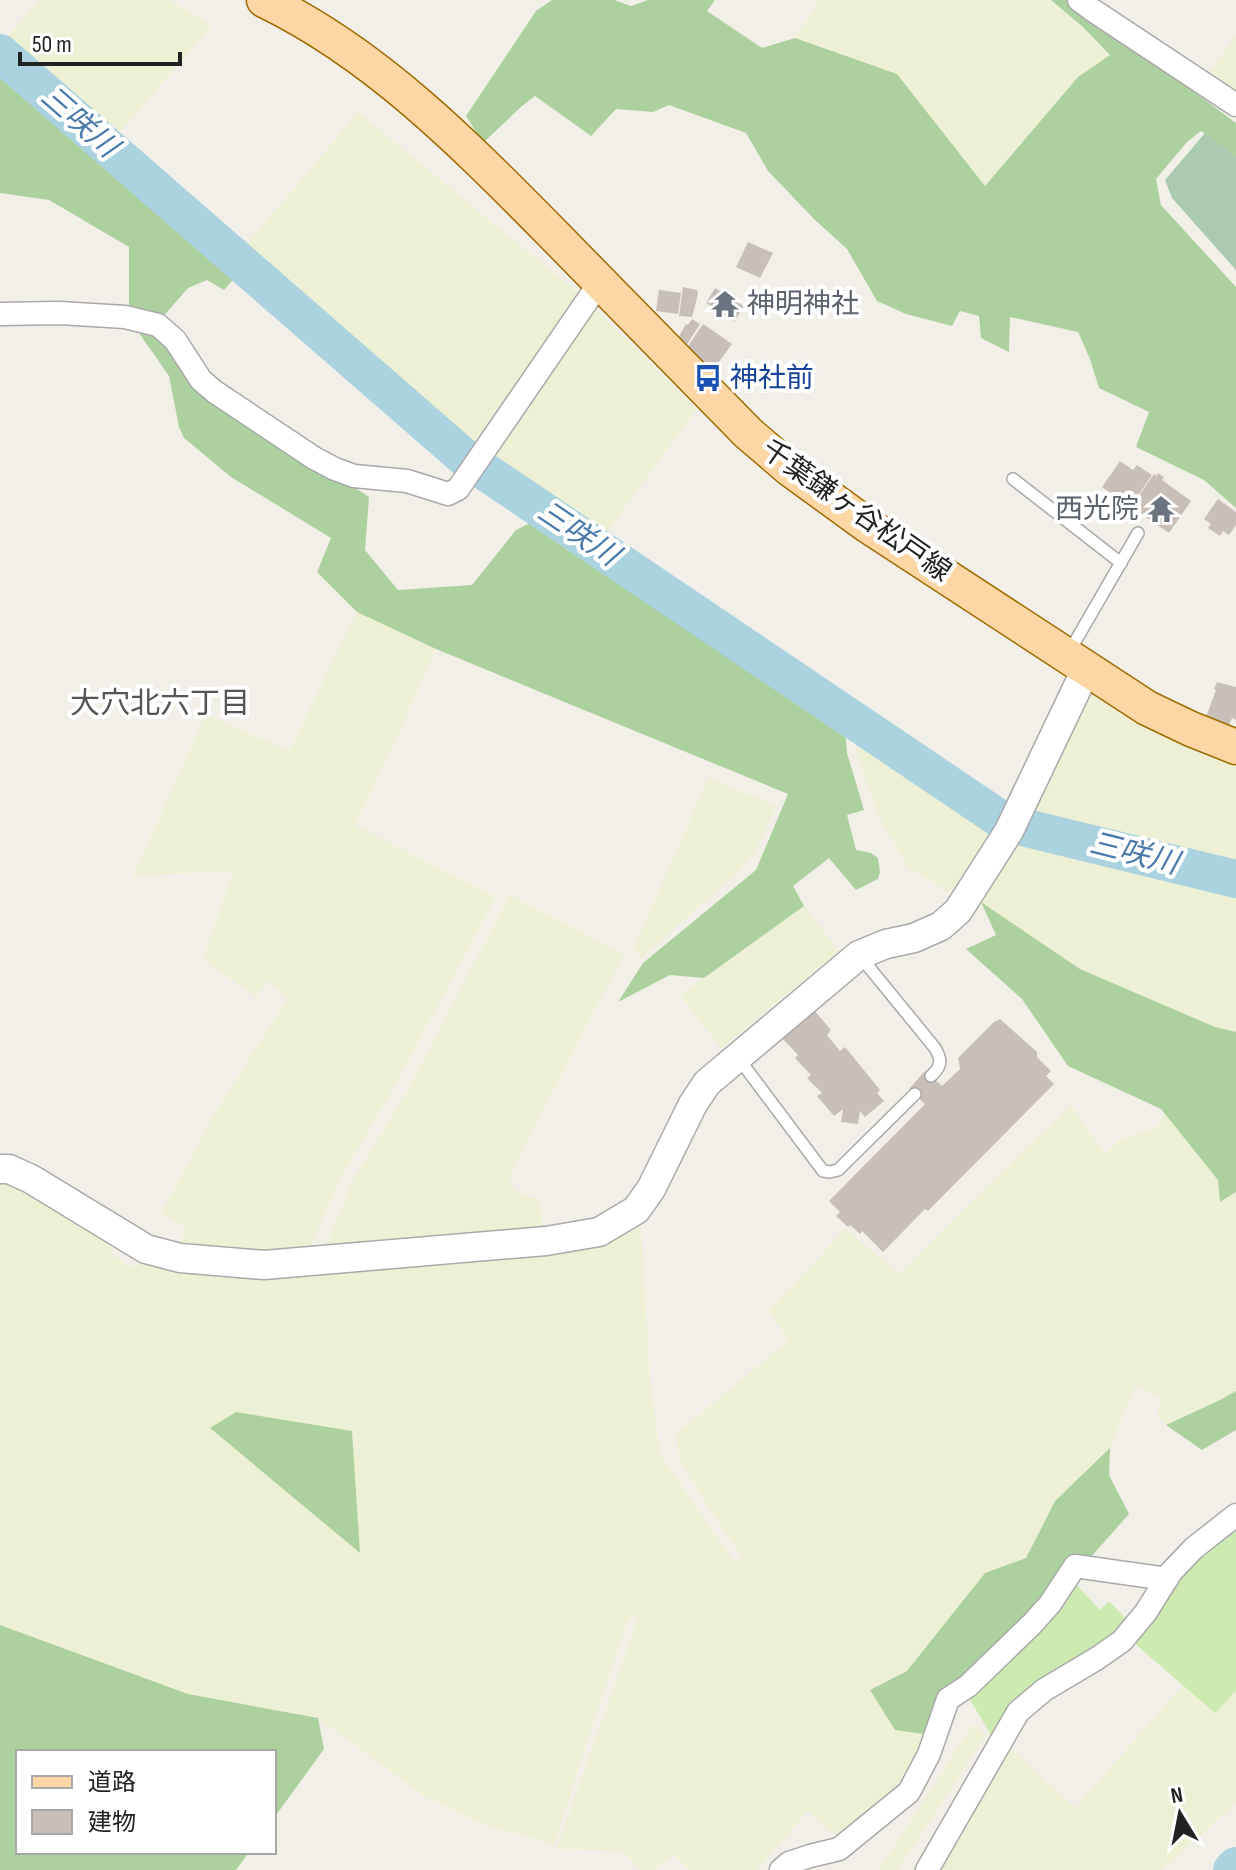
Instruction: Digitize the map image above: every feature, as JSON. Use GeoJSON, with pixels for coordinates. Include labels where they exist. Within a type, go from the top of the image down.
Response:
{"type":"FeatureCollection","features":[{"type":"Feature","properties":{"kind":"main road","name":"千葉鎌ヶ谷松戸線"},"geometry":{"type":"LineString","coordinates":[[264,0],[319,30],[359,57],[477,157],[748,433],[790,469],[867,525],[1080,659],[1147,708],[1236,747]]}},
{"type":"Feature","properties":{"kind":"street"},"geometry":{"type":"LineString","coordinates":[[1079,0],[1236,105]]}},
{"type":"Feature","properties":{"kind":"street"},"geometry":{"type":"LineString","coordinates":[[0,314],[60,313],[125,317],[158,325],[175,340],[201,380],[215,392],[314,458],[354,476],[407,481],[448,494],[458,489],[600,282]]}},
{"type":"Feature","properties":{"kind":"street"},"geometry":{"type":"LineString","coordinates":[[0,1169],[9,1169],[31,1179],[146,1249],[180,1258],[264,1265],[546,1241],[599,1232],[636,1210],[651,1189],[693,1104],[707,1083],[859,955],[941,926],[958,911],[1009,831],[1080,682],[1080,659]]}},
{"type":"Feature","properties":{"kind":"street"},"geometry":{"type":"LineString","coordinates":[[927,1870],[1018,1712],[1044,1690],[1122,1641],[1194,1548],[1236,1515]]}},
{"type":"Feature","properties":{"kind":"street"},"geometry":{"type":"LineString","coordinates":[[781,1870],[789,1863],[839,1849],[909,1792],[929,1754],[948,1699],[968,1686],[1032,1624],[1050,1604],[1075,1566],[1167,1579]]}},
{"type":"Feature","properties":{"kind":"lane"},"geometry":{"type":"LineString","coordinates":[[1013,479],[1121,563]]}},
{"type":"Feature","properties":{"kind":"lane"},"geometry":{"type":"LineString","coordinates":[[1080,659],[1121,563],[1138,533]]}},
{"type":"Feature","properties":{"kind":"lane"},"geometry":{"type":"LineString","coordinates":[[859,955],[935,1048],[940,1062],[939,1069],[931,1076]]}},
{"type":"Feature","properties":{"kind":"lane"},"geometry":{"type":"LineString","coordinates":[[737,1057],[823,1171],[838,1170],[915,1094]]}},
{"type":"Feature","properties":{"kind":"green space"},"geometry":{"type":"Polygon","coordinates":[[[40,0],[170,0],[212,26],[114,139],[4,40],[40,0]]]}},
{"type":"Feature","properties":{"kind":"green space"},"geometry":{"type":"Polygon","coordinates":[[[552,0],[614,0],[631,6],[648,0],[715,0],[707,11],[762,48],[795,38],[897,74],[985,186],[1078,77],[1110,55],[1051,0],[1071,0],[1236,123],[1236,156],[1201,131],[1187,142],[1156,179],[1161,205],[1236,287],[1236,508],[1204,480],[1136,447],[1149,412],[1099,388],[1078,332],[1010,317],[1009,352],[981,338],[979,316],[960,311],[952,326],[906,314],[877,301],[847,249],[768,171],[746,133],[669,105],[653,112],[616,109],[591,136],[535,96],[483,143],[466,116],[536,11],[552,0]]]}},
{"type":"Feature","properties":{"kind":"green space"},"geometry":{"type":"Polygon","coordinates":[[[819,0],[1051,0],[1110,55],[1078,77],[985,186],[897,74],[795,38],[819,0]]]}},
{"type":"Feature","properties":{"kind":"green space"},"geometry":{"type":"Polygon","coordinates":[[[1236,36],[1236,93],[1209,72],[1236,36]]]}},
{"type":"Feature","properties":{"kind":"green space"},"geometry":{"type":"Polygon","coordinates":[[[0,72],[239,273],[224,290],[207,280],[188,288],[160,320],[129,313],[129,247],[49,200],[0,193],[0,72]]]}},
{"type":"Feature","properties":{"kind":"green space"},"geometry":{"type":"Polygon","coordinates":[[[358,112],[578,293],[473,449],[242,250],[358,112]]]}},
{"type":"Feature","properties":{"kind":"green space"},"geometry":{"type":"Polygon","coordinates":[[[1205,133],[1236,156],[1236,270],[1172,198],[1165,180],[1205,133]]]}},
{"type":"Feature","properties":{"kind":"green space"},"geometry":{"type":"Polygon","coordinates":[[[593,306],[697,409],[604,536],[489,461],[593,306]]]}},
{"type":"Feature","properties":{"kind":"green space"},"geometry":{"type":"Polygon","coordinates":[[[132,323],[157,331],[313,460],[369,497],[365,550],[398,590],[472,585],[516,530],[542,517],[845,726],[847,753],[864,810],[847,815],[856,850],[878,858],[878,879],[856,890],[829,858],[793,886],[804,906],[704,978],[670,975],[618,1002],[643,963],[756,870],[788,794],[436,649],[357,612],[317,572],[331,538],[231,477],[184,438],[169,376],[132,323]]]}},
{"type":"Feature","properties":{"kind":"green space"},"geometry":{"type":"Polygon","coordinates":[[[357,612],[436,649],[355,825],[496,897],[397,1082],[342,1176],[309,1249],[264,1254],[178,1247],[186,1228],[161,1213],[216,1111],[288,998],[267,981],[256,997],[203,959],[233,871],[133,876],[206,714],[289,751],[357,612]]]}},
{"type":"Feature","properties":{"kind":"green space"},"geometry":{"type":"Polygon","coordinates":[[[1091,695],[1191,749],[1236,766],[1236,870],[1030,821],[1091,695]]]}},
{"type":"Feature","properties":{"kind":"green space"},"geometry":{"type":"Polygon","coordinates":[[[867,738],[996,829],[954,896],[907,866],[878,815],[855,750],[867,738]]]}},
{"type":"Feature","properties":{"kind":"green space"},"geometry":{"type":"Polygon","coordinates":[[[708,778],[777,806],[753,855],[739,871],[642,957],[633,950],[708,778]]]}},
{"type":"Feature","properties":{"kind":"green space"},"geometry":{"type":"Polygon","coordinates":[[[1023,835],[1236,889],[1236,1032],[1215,1027],[1080,969],[981,902],[1023,835]]]}},
{"type":"Feature","properties":{"kind":"green space"},"geometry":{"type":"Polygon","coordinates":[[[510,895],[624,954],[511,1172],[510,1181],[515,1190],[531,1198],[539,1198],[543,1228],[326,1246],[353,1180],[407,1091],[510,895]]]}},
{"type":"Feature","properties":{"kind":"green space"},"geometry":{"type":"Polygon","coordinates":[[[981,902],[1080,969],[1215,1027],[1236,1032],[1236,1192],[1220,1202],[1218,1180],[1161,1109],[1068,1066],[1022,999],[966,949],[996,935],[981,902]]]}},
{"type":"Feature","properties":{"kind":"green space"},"geometry":{"type":"Polygon","coordinates":[[[804,906],[839,951],[721,1048],[680,996],[804,906]]]}},
{"type":"Feature","properties":{"kind":"green space"},"geometry":{"type":"Polygon","coordinates":[[[1071,1105],[1105,1154],[1118,1141],[1157,1127],[1164,1113],[1218,1180],[1221,1202],[1236,1192],[1236,1391],[1166,1425],[1157,1417],[1161,1398],[1135,1386],[1110,1448],[1055,1501],[1026,1558],[985,1573],[907,1671],[870,1690],[895,1730],[931,1735],[906,1788],[840,1840],[808,1811],[757,1870],[689,1870],[674,1855],[655,1870],[640,1870],[622,1851],[557,1849],[638,1617],[628,1619],[554,1844],[482,1824],[424,1796],[318,1718],[188,1694],[0,1625],[0,1180],[10,1182],[115,1241],[111,1253],[132,1268],[141,1259],[602,1243],[641,1227],[650,1379],[660,1454],[735,1563],[742,1558],[681,1464],[676,1434],[789,1340],[768,1311],[845,1228],[898,1274],[1071,1105]]]}},
{"type":"Feature","properties":{"kind":"green space"},"geometry":{"type":"Polygon","coordinates":[[[1236,1391],[1236,1430],[1202,1450],[1166,1425],[1220,1400],[1236,1391]]]}},
{"type":"Feature","properties":{"kind":"green space"},"geometry":{"type":"Polygon","coordinates":[[[236,1412],[352,1431],[360,1553],[210,1428],[236,1412]]]}},
{"type":"Feature","properties":{"kind":"green space"},"geometry":{"type":"Polygon","coordinates":[[[1110,1448],[1109,1475],[1129,1514],[1090,1558],[1067,1559],[1044,1605],[965,1678],[943,1689],[931,1735],[895,1730],[870,1690],[907,1671],[985,1573],[1026,1558],[1055,1501],[1110,1448]]]}},
{"type":"Feature","properties":{"kind":"green space"},"geometry":{"type":"Polygon","coordinates":[[[1236,1528],[1236,1691],[1215,1713],[1133,1642],[1203,1552],[1236,1528]]]}},
{"type":"Feature","properties":{"kind":"green space"},"geometry":{"type":"Polygon","coordinates":[[[1072,1580],[1100,1610],[1109,1601],[1128,1621],[1117,1633],[1016,1707],[991,1735],[966,1693],[1072,1580]]]}},
{"type":"Feature","properties":{"kind":"green space"},"geometry":{"type":"Polygon","coordinates":[[[0,1625],[188,1694],[318,1718],[324,1749],[276,1815],[276,1750],[16,1750],[16,1854],[248,1854],[236,1870],[0,1870],[0,1625]]]}},
{"type":"Feature","properties":{"kind":"green space"},"geometry":{"type":"Polygon","coordinates":[[[1183,1685],[1215,1713],[1236,1691],[1236,1803],[1162,1870],[934,1870],[1006,1745],[1075,1808],[1183,1685]]]}},
{"type":"Feature","properties":{"kind":"green space"},"geometry":{"type":"Polygon","coordinates":[[[973,1724],[986,1735],[898,1870],[879,1870],[973,1724]]]}},
{"type":"Feature","properties":{"kind":"building"},"geometry":{"type":"Polygon","coordinates":[[[748,242],[773,253],[760,278],[736,267],[748,242]]]}},
{"type":"Feature","properties":{"kind":"building"},"geometry":{"type":"Polygon","coordinates":[[[683,287],[697,290],[692,317],[679,316],[683,287]]]}},
{"type":"Feature","properties":{"kind":"building","name":"神明神社"},"geometry":{"type":"Polygon","coordinates":[[[715,288],[744,306],[735,321],[706,303],[715,288]]]}},
{"type":"Feature","properties":{"kind":"building"},"geometry":{"type":"Polygon","coordinates":[[[659,290],[681,293],[678,314],[656,311],[659,290]]]}},
{"type":"Feature","properties":{"kind":"building"},"geometry":{"type":"Polygon","coordinates":[[[692,319],[700,324],[686,346],[677,340],[692,319]]]}},
{"type":"Feature","properties":{"kind":"building"},"geometry":{"type":"Polygon","coordinates":[[[703,324],[732,344],[709,375],[686,349],[703,324]]]}},
{"type":"Feature","properties":{"kind":"building"},"geometry":{"type":"Polygon","coordinates":[[[1120,461],[1133,470],[1137,465],[1152,475],[1126,509],[1115,501],[1117,497],[1102,487],[1120,461]]]}},
{"type":"Feature","properties":{"kind":"building"},"geometry":{"type":"Polygon","coordinates":[[[1158,473],[1164,477],[1162,480],[1191,501],[1169,533],[1131,507],[1154,474],[1157,476],[1158,473]]]}},
{"type":"Feature","properties":{"kind":"building"},"geometry":{"type":"Polygon","coordinates":[[[1218,499],[1236,512],[1236,525],[1229,535],[1223,531],[1220,536],[1208,528],[1211,524],[1204,519],[1218,499]]]}},
{"type":"Feature","properties":{"kind":"building"},"geometry":{"type":"Polygon","coordinates":[[[1217,682],[1236,687],[1236,720],[1232,718],[1229,725],[1206,717],[1217,682]]]}},
{"type":"Feature","properties":{"kind":"building"},"geometry":{"type":"Polygon","coordinates":[[[814,1010],[831,1030],[827,1035],[840,1051],[845,1047],[880,1090],[877,1093],[884,1101],[865,1117],[860,1111],[858,1124],[841,1122],[843,1109],[834,1116],[817,1096],[822,1093],[807,1078],[811,1075],[795,1058],[798,1055],[783,1039],[814,1010]]]}},
{"type":"Feature","properties":{"kind":"building"},"geometry":{"type":"Polygon","coordinates":[[[1000,1019],[1037,1052],[1037,1057],[1051,1071],[1046,1076],[1054,1084],[883,1252],[862,1231],[860,1234],[836,1216],[840,1212],[829,1201],[925,1104],[909,1089],[925,1071],[942,1086],[960,1069],[958,1058],[1000,1019]]]}},
{"type":"Feature","properties":{"kind":"waterway","name":"三咲川"},"geometry":{"type":"LineString","coordinates":[[0,53],[465,458],[1006,823],[1236,879]]}},
{"type":"Feature","properties":{"kind":"waterway"},"geometry":{"type":"LineString","coordinates":[[1232,1870],[1236,1866]]}},
{"type":"Feature","properties":{"kind":"place","name":"神明神社"},"geometry":{"type":"Point","coordinates":[725,304]}},
{"type":"Feature","properties":{"kind":"place","name":"神社前"},"geometry":{"type":"Point","coordinates":[708,378]}},
{"type":"Feature","properties":{"kind":"place","name":"西光院"},"geometry":{"type":"Point","coordinates":[1161,509]}},
{"type":"Feature","properties":{"kind":"district","name":"大穴北六丁目"},"geometry":{"type":"Point","coordinates":[160,704]}}]}
